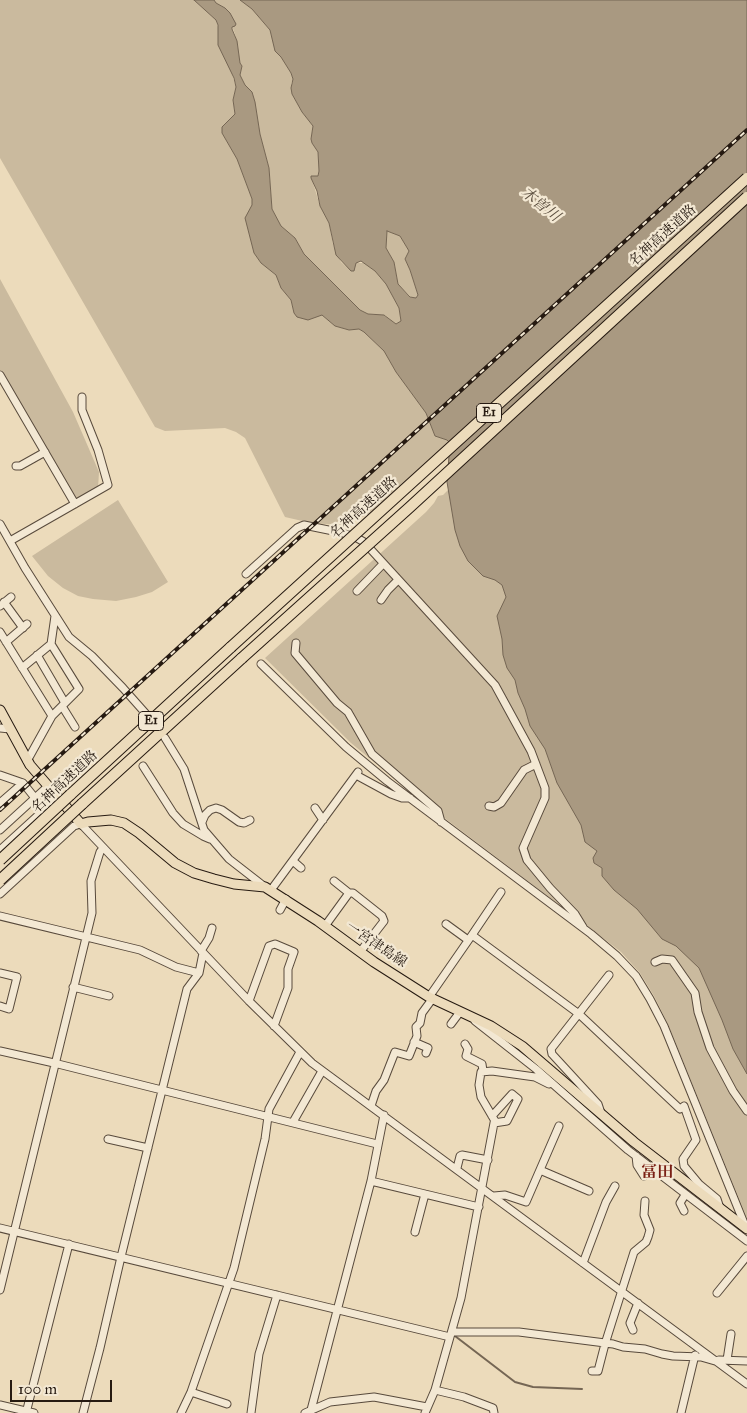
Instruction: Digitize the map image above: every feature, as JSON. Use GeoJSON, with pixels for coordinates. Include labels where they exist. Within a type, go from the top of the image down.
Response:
{"type":"FeatureCollection","features":[{"type":"Feature","properties":{"kind":"highway","name":"名神高速道路"},"geometry":{"type":"LineString","coordinates":[[0,860],[747,178]]}},
{"type":"Feature","properties":{"kind":"highway","name":"名神高速道路"},"geometry":{"type":"LineString","coordinates":[[0,880],[747,198]]}},
{"type":"Feature","properties":{"kind":"main road"},"geometry":{"type":"LineString","coordinates":[[0,710],[27,761],[47,787],[81,824]]}},
{"type":"Feature","properties":{"kind":"main road","name":"一宮津島線"},"geometry":{"type":"LineString","coordinates":[[81,824],[111,820],[124,823],[175,863],[194,873],[214,880],[268,888],[360,952],[431,997],[459,1018],[505,1033],[634,1142],[746,1229]]}},
{"type":"Feature","properties":{"kind":"street"},"geometry":{"type":"LineString","coordinates":[[0,375],[75,504]]}},
{"type":"Feature","properties":{"kind":"street"},"geometry":{"type":"LineString","coordinates":[[10,541],[108,485],[98,450],[82,410],[82,396]]}},
{"type":"Feature","properties":{"kind":"street"},"geometry":{"type":"LineString","coordinates":[[16,466],[20,466],[45,452]]}},
{"type":"Feature","properties":{"kind":"street"},"geometry":{"type":"LineString","coordinates":[[0,524],[69,637],[98,662],[147,716]]}},
{"type":"Feature","properties":{"kind":"street"},"geometry":{"type":"LineString","coordinates":[[246,574],[296,528],[304,525],[358,538],[364,542],[495,685],[532,751],[545,788],[545,798],[523,848],[527,860],[574,914],[584,929]]}},
{"type":"Feature","properties":{"kind":"street"},"geometry":{"type":"LineString","coordinates":[[357,591],[383,564]]}},
{"type":"Feature","properties":{"kind":"street"},"geometry":{"type":"LineString","coordinates":[[381,600],[398,580]]}},
{"type":"Feature","properties":{"kind":"street"},"geometry":{"type":"LineString","coordinates":[[6,642],[25,626],[2,604],[11,597]]}},
{"type":"Feature","properties":{"kind":"street"},"geometry":{"type":"LineString","coordinates":[[27,761],[52,716],[79,689],[51,644],[55,616]]}},
{"type":"Feature","properties":{"kind":"street"},"geometry":{"type":"LineString","coordinates":[[0,632],[52,716]]}},
{"type":"Feature","properties":{"kind":"street"},"geometry":{"type":"LineString","coordinates":[[296,643],[295,653],[337,703],[348,712],[372,754],[438,811],[441,822]]}},
{"type":"Feature","properties":{"kind":"street"},"geometry":{"type":"LineString","coordinates":[[22,668],[51,644]]}},
{"type":"Feature","properties":{"kind":"street"},"geometry":{"type":"LineString","coordinates":[[37,656],[76,727]]}},
{"type":"Feature","properties":{"kind":"street"},"geometry":{"type":"LineString","coordinates":[[261,664],[346,747],[441,822],[584,929],[617,956],[636,976],[664,1026],[746,1229]]}},
{"type":"Feature","properties":{"kind":"street"},"geometry":{"type":"LineString","coordinates":[[0,728],[10,729]]}},
{"type":"Feature","properties":{"kind":"street"},"geometry":{"type":"LineString","coordinates":[[165,738],[184,769],[204,830],[210,839],[230,859],[268,888],[293,861],[357,774],[391,794],[402,798],[410,798]]}},
{"type":"Feature","properties":{"kind":"street"},"geometry":{"type":"LineString","coordinates":[[489,806],[494,807],[501,803],[524,770],[536,764]]}},
{"type":"Feature","properties":{"kind":"street"},"geometry":{"type":"LineString","coordinates":[[142,766],[173,813],[183,824],[210,839]]}},
{"type":"Feature","properties":{"kind":"street"},"geometry":{"type":"LineString","coordinates":[[0,775],[22,783],[35,798]]}},
{"type":"Feature","properties":{"kind":"street"},"geometry":{"type":"LineString","coordinates":[[0,803],[22,783]]}},
{"type":"Feature","properties":{"kind":"street"},"geometry":{"type":"LineString","coordinates":[[0,830],[47,787]]}},
{"type":"Feature","properties":{"kind":"street"},"geometry":{"type":"LineString","coordinates":[[0,850],[57,798]]}},
{"type":"Feature","properties":{"kind":"street"},"geometry":{"type":"LineString","coordinates":[[202,822],[205,815],[210,810],[216,808],[222,810],[238,822],[244,823],[250,820]]}},
{"type":"Feature","properties":{"kind":"street"},"geometry":{"type":"LineString","coordinates":[[315,808],[323,820]]}},
{"type":"Feature","properties":{"kind":"street"},"geometry":{"type":"LineString","coordinates":[[0,894],[74,826],[81,824],[249,1001],[300,1052],[322,1071],[457,1168],[622,1293],[747,1384]]}},
{"type":"Feature","properties":{"kind":"street"},"geometry":{"type":"LineString","coordinates":[[0,1290],[92,914],[91,882],[103,848]]}},
{"type":"Feature","properties":{"kind":"street"},"geometry":{"type":"LineString","coordinates":[[293,861],[301,868]]}},
{"type":"Feature","properties":{"kind":"street"},"geometry":{"type":"LineString","coordinates":[[334,881],[382,916],[384,921],[360,952]]}},
{"type":"Feature","properties":{"kind":"street"},"geometry":{"type":"LineString","coordinates":[[372,1106],[376,1092],[384,1080],[395,1052],[409,1056],[417,1036],[416,1027],[420,1023],[422,1013],[431,997],[502,892]]}},
{"type":"Feature","properties":{"kind":"street"},"geometry":{"type":"LineString","coordinates":[[325,926],[349,893]]}},
{"type":"Feature","properties":{"kind":"street"},"geometry":{"type":"LineString","coordinates":[[280,910],[286,899]]}},
{"type":"Feature","properties":{"kind":"street"},"geometry":{"type":"LineString","coordinates":[[0,916],[140,950],[176,966],[199,973]]}},
{"type":"Feature","properties":{"kind":"street"},"geometry":{"type":"LineString","coordinates":[[446,924],[470,938],[579,1014],[680,1108],[684,1106],[696,1140],[683,1160],[684,1166],[699,1184],[717,1199],[720,1209]]}},
{"type":"Feature","properties":{"kind":"street"},"geometry":{"type":"LineString","coordinates":[[82,1413],[100,1348],[187,990],[199,973],[202,952],[210,938],[212,928]]}},
{"type":"Feature","properties":{"kind":"street"},"geometry":{"type":"LineString","coordinates":[[249,1001],[269,946],[275,944],[294,952],[288,969],[288,988],[274,1026]]}},
{"type":"Feature","properties":{"kind":"street"},"geometry":{"type":"LineString","coordinates":[[655,962],[662,959],[672,960],[695,993],[698,1012],[710,1048],[733,1091],[747,1111]]}},
{"type":"Feature","properties":{"kind":"street"},"geometry":{"type":"LineString","coordinates":[[0,973],[17,977],[9,1009],[0,1006]]}},
{"type":"Feature","properties":{"kind":"street"},"geometry":{"type":"LineString","coordinates":[[601,1113],[598,1104],[552,1054],[551,1050],[609,975]]}},
{"type":"Feature","properties":{"kind":"street"},"geometry":{"type":"LineString","coordinates":[[73,987],[109,996]]}},
{"type":"Feature","properties":{"kind":"street"},"geometry":{"type":"LineString","coordinates":[[459,1018],[460,1026]]}},
{"type":"Feature","properties":{"kind":"street"},"geometry":{"type":"LineString","coordinates":[[459,1018],[536,1069],[636,1156],[747,1241]]}},
{"type":"Feature","properties":{"kind":"street"},"geometry":{"type":"LineString","coordinates":[[414,1042],[428,1048],[426,1053]]}},
{"type":"Feature","properties":{"kind":"street"},"geometry":{"type":"LineString","coordinates":[[308,1412],[330,1402],[374,1397],[426,1410],[435,1390],[461,1298],[494,1124],[492,1116],[476,1085],[483,1071],[482,1064],[466,1056],[468,1049],[465,1044]]}},
{"type":"Feature","properties":{"kind":"street"},"geometry":{"type":"LineString","coordinates":[[0,1051],[378,1144]]}},
{"type":"Feature","properties":{"kind":"street"},"geometry":{"type":"LineString","coordinates":[[182,1413],[234,1268],[263,1149],[269,1109],[300,1052]]}},
{"type":"Feature","properties":{"kind":"street"},"geometry":{"type":"LineString","coordinates":[[293,1122],[322,1071]]}},
{"type":"Feature","properties":{"kind":"street"},"geometry":{"type":"LineString","coordinates":[[483,1071],[535,1077],[550,1084],[552,1083]]}},
{"type":"Feature","properties":{"kind":"street"},"geometry":{"type":"LineString","coordinates":[[492,1116],[514,1094],[518,1101],[509,1122],[494,1124]]}},
{"type":"Feature","properties":{"kind":"street"},"geometry":{"type":"LineString","coordinates":[[308,1412],[337,1310],[370,1181],[384,1115]]}},
{"type":"Feature","properties":{"kind":"street"},"geometry":{"type":"LineString","coordinates":[[494,1196],[505,1195],[526,1202],[559,1126]]}},
{"type":"Feature","properties":{"kind":"street"},"geometry":{"type":"LineString","coordinates":[[108,1138],[148,1148]]}},
{"type":"Feature","properties":{"kind":"street"},"geometry":{"type":"LineString","coordinates":[[457,1168],[460,1156],[462,1155],[488,1160]]}},
{"type":"Feature","properties":{"kind":"street"},"geometry":{"type":"LineString","coordinates":[[636,1156],[637,1165],[644,1176]]}},
{"type":"Feature","properties":{"kind":"street"},"geometry":{"type":"LineString","coordinates":[[540,1170],[589,1191]]}},
{"type":"Feature","properties":{"kind":"street"},"geometry":{"type":"LineString","coordinates":[[370,1181],[479,1207]]}},
{"type":"Feature","properties":{"kind":"street"},"geometry":{"type":"LineString","coordinates":[[583,1263],[606,1202],[615,1186]]}},
{"type":"Feature","properties":{"kind":"street"},"geometry":{"type":"LineString","coordinates":[[415,1232],[426,1194]]}},
{"type":"Feature","properties":{"kind":"street"},"geometry":{"type":"LineString","coordinates":[[684,1211],[680,1202],[685,1195]]}},
{"type":"Feature","properties":{"kind":"street"},"geometry":{"type":"LineString","coordinates":[[592,1371],[598,1371],[634,1252],[646,1242],[648,1237],[650,1230],[644,1215],[645,1201]]}},
{"type":"Feature","properties":{"kind":"street"},"geometry":{"type":"LineString","coordinates":[[0,1228],[337,1310],[451,1335],[518,1332],[645,1349],[662,1354],[715,1361],[747,1361]]}},
{"type":"Feature","properties":{"kind":"street"},"geometry":{"type":"LineString","coordinates":[[0,1405],[29,1412],[69,1244]]}},
{"type":"Feature","properties":{"kind":"street"},"geometry":{"type":"LineString","coordinates":[[717,1293],[747,1256]]}},
{"type":"Feature","properties":{"kind":"street"},"geometry":{"type":"LineString","coordinates":[[251,1413],[260,1354],[278,1295]]}},
{"type":"Feature","properties":{"kind":"street"},"geometry":{"type":"LineString","coordinates":[[633,1330],[630,1323],[638,1303]]}},
{"type":"Feature","properties":{"kind":"street"},"geometry":{"type":"LineString","coordinates":[[727,1360],[731,1334]]}},
{"type":"Feature","properties":{"kind":"street"},"geometry":{"type":"LineString","coordinates":[[681,1413],[696,1347]]}},
{"type":"Feature","properties":{"kind":"street"},"geometry":{"type":"LineString","coordinates":[[435,1390],[464,1397],[493,1408],[494,1413]]}},
{"type":"Feature","properties":{"kind":"street"},"geometry":{"type":"LineString","coordinates":[[191,1392],[227,1404]]}},
{"type":"Feature","properties":{"kind":"shaded area"},"geometry":{"type":"Polygon","coordinates":[[[0,0],[194,0],[216,20],[236,87],[233,100],[235,114],[222,127],[222,133],[237,159],[252,199],[254,253],[261,263],[276,275],[281,288],[291,300],[294,313],[313,318],[322,315],[335,326],[349,330],[359,329],[384,351],[396,372],[426,413],[435,436],[450,443],[375,512],[341,525],[311,523],[285,517],[245,438],[225,428],[165,431],[155,427],[0,158],[0,0]]]}},
{"type":"Feature","properties":{"kind":"shaded area"},"geometry":{"type":"Polygon","coordinates":[[[214,0],[240,0],[252,9],[270,30],[281,57],[291,73],[293,79],[291,84],[292,94],[302,112],[313,126],[311,139],[318,152],[319,171],[318,176],[311,176],[320,206],[329,223],[333,244],[341,262],[351,271],[356,263],[364,263],[375,271],[386,284],[399,308],[401,321],[396,324],[385,315],[368,314],[360,310],[304,254],[295,238],[281,226],[272,209],[269,168],[252,92],[245,85],[240,75],[242,66],[235,34],[225,8],[214,0]]]}},
{"type":"Feature","properties":{"kind":"shaded area"},"geometry":{"type":"Polygon","coordinates":[[[387,231],[400,236],[409,251],[405,259],[418,295],[416,298],[411,297],[398,284],[394,262],[386,248],[387,231]]]}},
{"type":"Feature","properties":{"kind":"shaded area"},"geometry":{"type":"Polygon","coordinates":[[[0,279],[73,412],[99,472],[98,489],[76,502],[0,370],[0,279]]]}},
{"type":"Feature","properties":{"kind":"shaded area"},"geometry":{"type":"Polygon","coordinates":[[[453,485],[499,572],[578,818],[594,847],[703,971],[747,1070],[747,1218],[668,1024],[640,973],[621,952],[414,795],[351,743],[265,658],[426,512],[438,496],[443,495],[453,485]]]}},
{"type":"Feature","properties":{"kind":"shaded area"},"geometry":{"type":"Polygon","coordinates":[[[118,500],[168,582],[152,592],[116,601],[78,596],[63,588],[48,576],[32,556],[118,500]]]}},
{"type":"Feature","properties":{"kind":"water","name":"木曽川"},"geometry":{"type":"Polygon","coordinates":[[[194,0],[214,0],[230,13],[236,24],[232,29],[237,41],[242,66],[240,75],[245,85],[252,92],[255,102],[260,134],[269,168],[272,209],[281,226],[295,238],[304,254],[360,310],[368,314],[384,315],[396,324],[401,321],[399,308],[386,284],[375,271],[361,261],[356,263],[354,271],[351,271],[336,255],[329,223],[320,206],[317,191],[311,178],[311,176],[318,176],[319,171],[318,152],[311,139],[313,126],[302,112],[292,94],[293,79],[291,73],[275,51],[270,30],[252,9],[240,0],[747,0],[747,1074],[733,1049],[699,968],[676,946],[662,939],[637,909],[614,890],[602,876],[602,868],[594,863],[593,858],[597,851],[585,842],[581,825],[557,783],[545,749],[530,726],[515,680],[507,668],[497,616],[506,597],[502,585],[495,580],[483,576],[468,561],[460,546],[455,530],[447,482],[450,443],[435,436],[426,413],[396,372],[384,351],[359,329],[349,330],[335,326],[322,315],[308,320],[297,317],[291,300],[281,288],[276,275],[261,263],[254,253],[245,218],[252,205],[252,199],[237,159],[222,133],[222,127],[235,114],[233,100],[236,87],[234,78],[218,45],[218,25],[216,20],[194,0]],[[387,231],[386,248],[394,262],[398,284],[410,297],[416,298],[418,295],[405,259],[409,251],[400,236],[387,231]]]}},
{"type":"Feature","properties":{"kind":"waterway"},"geometry":{"type":"LineString","coordinates":[[455,1336],[515,1382],[533,1387],[582,1389]]}},
{"type":"Feature","properties":{"kind":"railway"},"geometry":{"type":"LineString","coordinates":[[0,810],[747,130]]}},
{"type":"Feature","properties":{"kind":"district","name":"冨田"},"geometry":{"type":"Point","coordinates":[657,1173]}}]}
